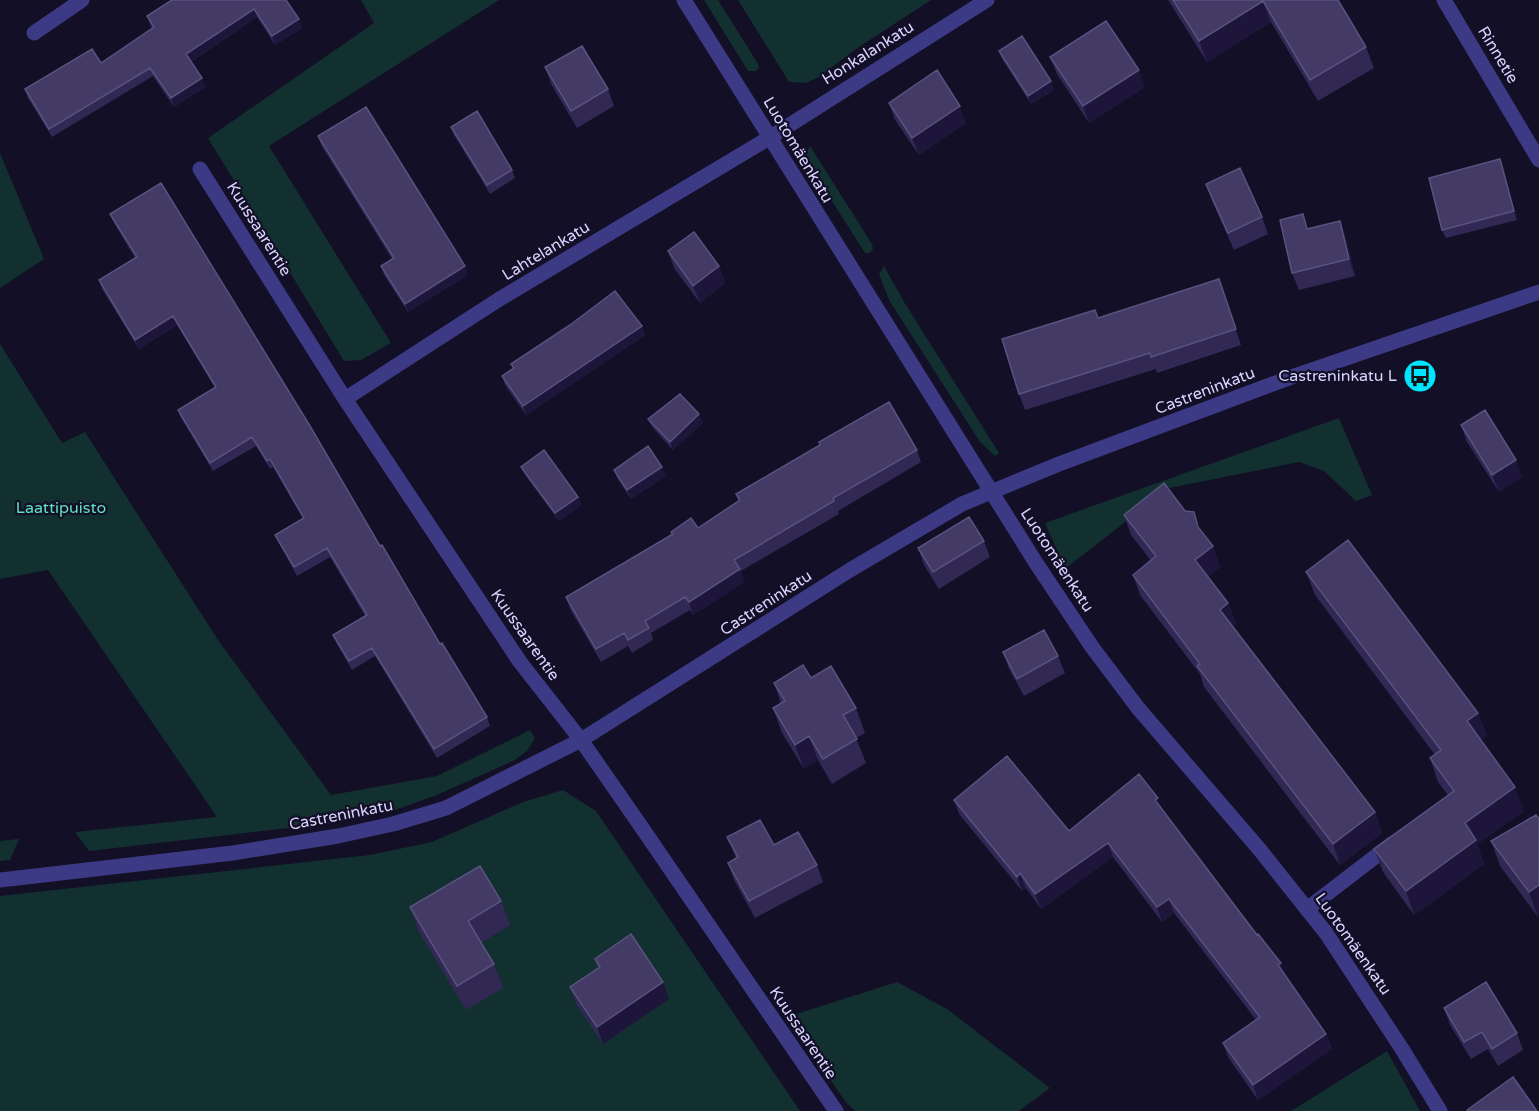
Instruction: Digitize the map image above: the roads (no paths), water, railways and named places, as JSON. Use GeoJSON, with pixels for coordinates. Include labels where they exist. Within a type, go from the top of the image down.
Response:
{"type":"FeatureCollection","features":[{"type":"Feature","properties":{"kind":"street"},"geometry":{"type":"LineString","coordinates":[[34,33],[82,0]]}},
{"type":"Feature","properties":{"kind":"street","name":"Luotomäenkatu"},"geometry":{"type":"LineString","coordinates":[[684,0],[1036,563],[1092,647],[1119,684],[1326,933],[1440,1111]]}},
{"type":"Feature","properties":{"kind":"street","name":"Honkalankatu"},"geometry":{"type":"LineString","coordinates":[[769,138],[987,0]]}},
{"type":"Feature","properties":{"kind":"street","name":"Rinnetie"},"geometry":{"type":"LineString","coordinates":[[1444,0],[1539,159]]}},
{"type":"Feature","properties":{"kind":"street","name":"Lahtelankatu"},"geometry":{"type":"LineString","coordinates":[[345,399],[498,300],[769,138]]}},
{"type":"Feature","properties":{"kind":"street","name":"Kuussaarentie"},"geometry":{"type":"LineString","coordinates":[[200,169],[345,399],[520,662],[581,741],[836,1111]]}},
{"type":"Feature","properties":{"kind":"street","name":"Castreninkatu"},"geometry":{"type":"LineString","coordinates":[[0,880],[233,853],[338,836],[393,824],[446,808],[581,741],[850,570],[962,504],[1297,375],[1539,292]]}},
{"type":"Feature","properties":{"kind":"street"},"geometry":{"type":"LineString","coordinates":[[1307,909],[1408,831]]}},
{"type":"Feature","properties":{"kind":"place","name":"Castreninkatu L"},"geometry":{"type":"Point","coordinates":[1420,376]}},
{"type":"Feature","properties":{"kind":"park label","name":"Laattipuisto"},"geometry":{"type":"Point","coordinates":[61,508]}}]}
